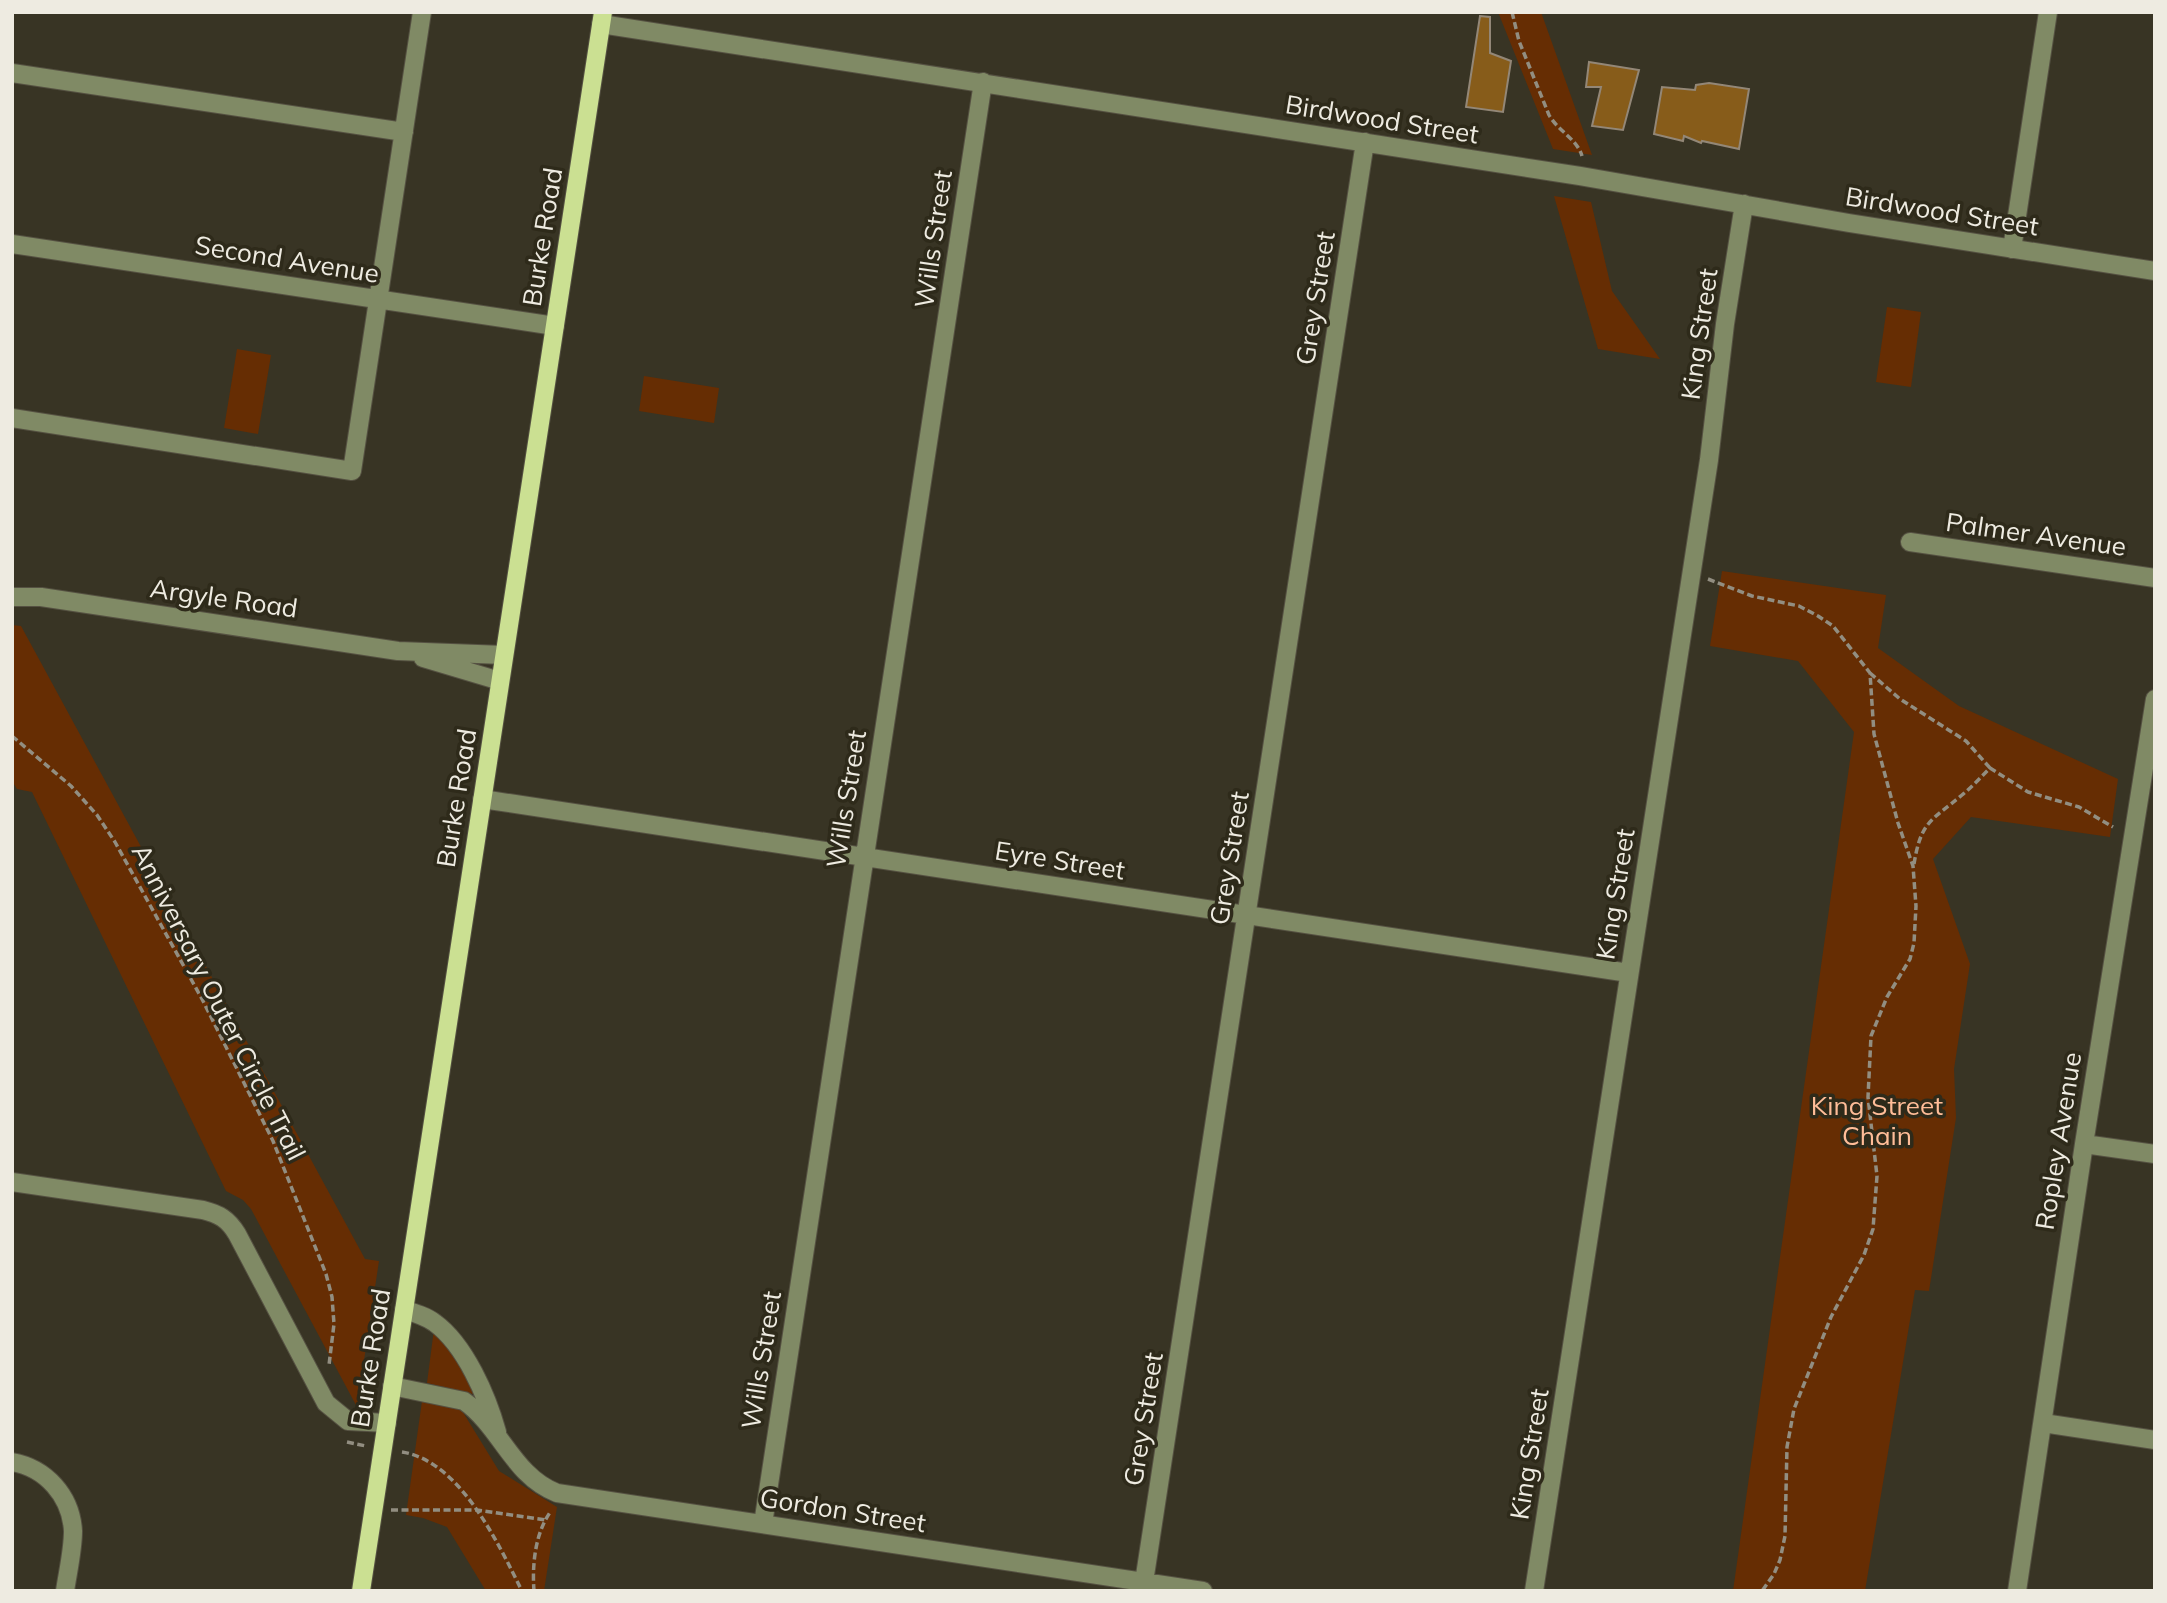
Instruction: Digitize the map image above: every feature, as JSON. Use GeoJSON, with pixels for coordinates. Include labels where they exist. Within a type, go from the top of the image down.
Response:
{"type":"FeatureCollection","features":[{"type":"Feature","properties":{"kind":"main road","name":"Burke Road"},"geometry":{"type":"LineString","coordinates":[[361,1591],[602,18]]}},
{"type":"Feature","properties":{"kind":"street"},"geometry":{"type":"LineString","coordinates":[[12,418],[352,471],[422,12]]}},
{"type":"Feature","properties":{"kind":"street"},"geometry":{"type":"LineString","coordinates":[[2012,249],[2048,12]]}},
{"type":"Feature","properties":{"kind":"street","name":"Birdwood Street"},"geometry":{"type":"LineString","coordinates":[[602,18],[2155,271]]}},
{"type":"Feature","properties":{"kind":"street"},"geometry":{"type":"LineString","coordinates":[[12,73],[404,132]]}},
{"type":"Feature","properties":{"kind":"street","name":"Wills Street"},"geometry":{"type":"LineString","coordinates":[[764,1524],[983,82]]}},
{"type":"Feature","properties":{"kind":"street","name":"Grey Street"},"geometry":{"type":"LineString","coordinates":[[1144,1582],[1365,142]]}},
{"type":"Feature","properties":{"kind":"street","name":"King Street"},"geometry":{"type":"LineString","coordinates":[[1534,1591],[1709,460],[1725,324],[1744,204]]}},
{"type":"Feature","properties":{"kind":"street","name":"Second Avenue"},"geometry":{"type":"LineString","coordinates":[[12,244],[555,326]]}},
{"type":"Feature","properties":{"kind":"street","name":"Palmer Avenue"},"geometry":{"type":"LineString","coordinates":[[1910,542],[2155,578]]}},
{"type":"Feature","properties":{"kind":"street","name":"Argyle Road"},"geometry":{"type":"LineString","coordinates":[[12,589],[41,597],[398,651],[504,655]]}},
{"type":"Feature","properties":{"kind":"street","name":"Argyle Road"},"geometry":{"type":"LineString","coordinates":[[12,597],[41,597]]}},
{"type":"Feature","properties":{"kind":"street","name":"Argyle Road"},"geometry":{"type":"LineString","coordinates":[[398,651],[500,681]]}},
{"type":"Feature","properties":{"kind":"street","name":"Ropley Avenue"},"geometry":{"type":"LineString","coordinates":[[2017,1591],[2084,1144],[2155,699]]}},
{"type":"Feature","properties":{"kind":"street","name":"Eyre Street"},"geometry":{"type":"LineString","coordinates":[[482,799],[1629,974]]}},
{"type":"Feature","properties":{"kind":"street"},"geometry":{"type":"LineString","coordinates":[[2084,1144],[2155,1154]]}},
{"type":"Feature","properties":{"kind":"street"},"geometry":{"type":"LineString","coordinates":[[12,1182],[203,1210],[228,1220],[326,1403],[348,1421],[387,1423]]}},
{"type":"Feature","properties":{"kind":"street","name":"Gordon Street"},"geometry":{"type":"LineString","coordinates":[[404,1310],[433,1321],[454,1341],[490,1406],[499,1437]]}},
{"type":"Feature","properties":{"kind":"street","name":"Gordon Street"},"geometry":{"type":"LineString","coordinates":[[392,1386],[464,1401],[473,1407],[499,1437],[526,1474],[543,1488],[557,1493],[1203,1591]]}},
{"type":"Feature","properties":{"kind":"street"},"geometry":{"type":"LineString","coordinates":[[2043,1423],[2155,1440]]}},
{"type":"Feature","properties":{"kind":"street"},"geometry":{"type":"LineString","coordinates":[[12,1462],[44,1475],[61,1493],[66,1503],[73,1530],[65,1591]]}},
{"type":"Feature","properties":{"kind":"path"},"geometry":{"type":"LineString","coordinates":[[1512,12],[1519,41],[1549,115],[1579,148],[1582,155],[1580,176]]}},
{"type":"Feature","properties":{"kind":"path"},"geometry":{"type":"LineString","coordinates":[[1716,583],[1752,596],[1799,606],[1818,616],[1833,626],[1870,673],[1900,699],[1959,736],[1990,768],[2028,792],[2079,807],[2113,827]]}},
{"type":"Feature","properties":{"kind":"path"},"geometry":{"type":"LineString","coordinates":[[1870,673],[1872,716],[1881,765],[1913,866]]}},
{"type":"Feature","properties":{"kind":"path","name":"Anniversary Outer Circle Trail"},"geometry":{"type":"LineString","coordinates":[[12,736],[71,786],[97,815],[115,842],[202,999],[273,1141],[326,1274],[332,1297],[334,1324],[328,1370]]}},
{"type":"Feature","properties":{"kind":"path"},"geometry":{"type":"LineString","coordinates":[[1762,1591],[1780,1560],[1785,1536],[1787,1447],[1794,1409],[1831,1317],[1864,1255],[1873,1228],[1877,1176],[1868,1097],[1871,1036],[1887,997],[1910,959],[1914,943],[1916,922],[1913,866],[1919,839],[1928,823],[1940,811],[1962,795],[1990,768]]}},
{"type":"Feature","properties":{"kind":"path"},"geometry":{"type":"LineString","coordinates":[[353,1444],[412,1454],[429,1461],[449,1477],[477,1510],[522,1591]]}},
{"type":"Feature","properties":{"kind":"path"},"geometry":{"type":"LineString","coordinates":[[534,1591],[536,1550],[557,1493]]}},
{"type":"Feature","properties":{"kind":"path"},"geometry":{"type":"LineString","coordinates":[[373,1510],[477,1510],[545,1520]]}},
{"type":"Feature","properties":{"kind":"green space"},"geometry":{"type":"Polygon","coordinates":[[[1498,12],[1541,12],[1592,155],[1553,149],[1498,12]]]}},
{"type":"Feature","properties":{"kind":"green space"},"geometry":{"type":"Polygon","coordinates":[[[1554,196],[1591,202],[1612,291],[1660,359],[1598,349],[1554,196]]]}},
{"type":"Feature","properties":{"kind":"green space"},"geometry":{"type":"Polygon","coordinates":[[[1887,307],[1921,312],[1911,387],[1876,382],[1887,307]]]}},
{"type":"Feature","properties":{"kind":"green space"},"geometry":{"type":"Polygon","coordinates":[[[237,349],[271,355],[258,434],[224,428],[237,349]]]}},
{"type":"Feature","properties":{"kind":"green space"},"geometry":{"type":"Polygon","coordinates":[[[644,376],[719,388],[714,423],[639,411],[644,376]]]}},
{"type":"Feature","properties":{"kind":"green space","name":"King Street Chain"},"geometry":{"type":"Polygon","coordinates":[[[1722,571],[1886,595],[1878,648],[1959,706],[2118,779],[2110,837],[1971,817],[1933,859],[1970,964],[1954,1069],[1956,1118],[1929,1291],[1915,1290],[1865,1591],[1733,1591],[1854,732],[1798,661],[1710,646],[1722,571]]]}},
{"type":"Feature","properties":{"kind":"green space"},"geometry":{"type":"Polygon","coordinates":[[[12,625],[21,626],[365,1259],[379,1261],[357,1407],[251,1209],[243,1200],[226,1191],[32,792],[17,789],[12,781],[12,625]]]}},
{"type":"Feature","properties":{"kind":"green space"},"geometry":{"type":"Polygon","coordinates":[[[434,1329],[441,1335],[476,1392],[473,1394],[427,1383],[434,1329]]]}},
{"type":"Feature","properties":{"kind":"green space"},"geometry":{"type":"Polygon","coordinates":[[[422,1401],[461,1409],[499,1471],[557,1507],[544,1591],[486,1591],[447,1527],[406,1515],[422,1401]]]}},
{"type":"Feature","properties":{"kind":"building"},"geometry":{"type":"Polygon","coordinates":[[[1480,16],[1490,17],[1490,53],[1511,61],[1503,112],[1466,107],[1480,16]]]}},
{"type":"Feature","properties":{"kind":"building"},"geometry":{"type":"Polygon","coordinates":[[[1589,62],[1639,70],[1623,130],[1592,126],[1601,87],[1586,87],[1589,62]]]}},
{"type":"Feature","properties":{"kind":"building"},"geometry":{"type":"Polygon","coordinates":[[[1709,83],[1749,89],[1739,149],[1702,141],[1701,143],[1684,136],[1683,141],[1654,134],[1662,87],[1695,90],[1696,85],[1709,83]]]}}]}
